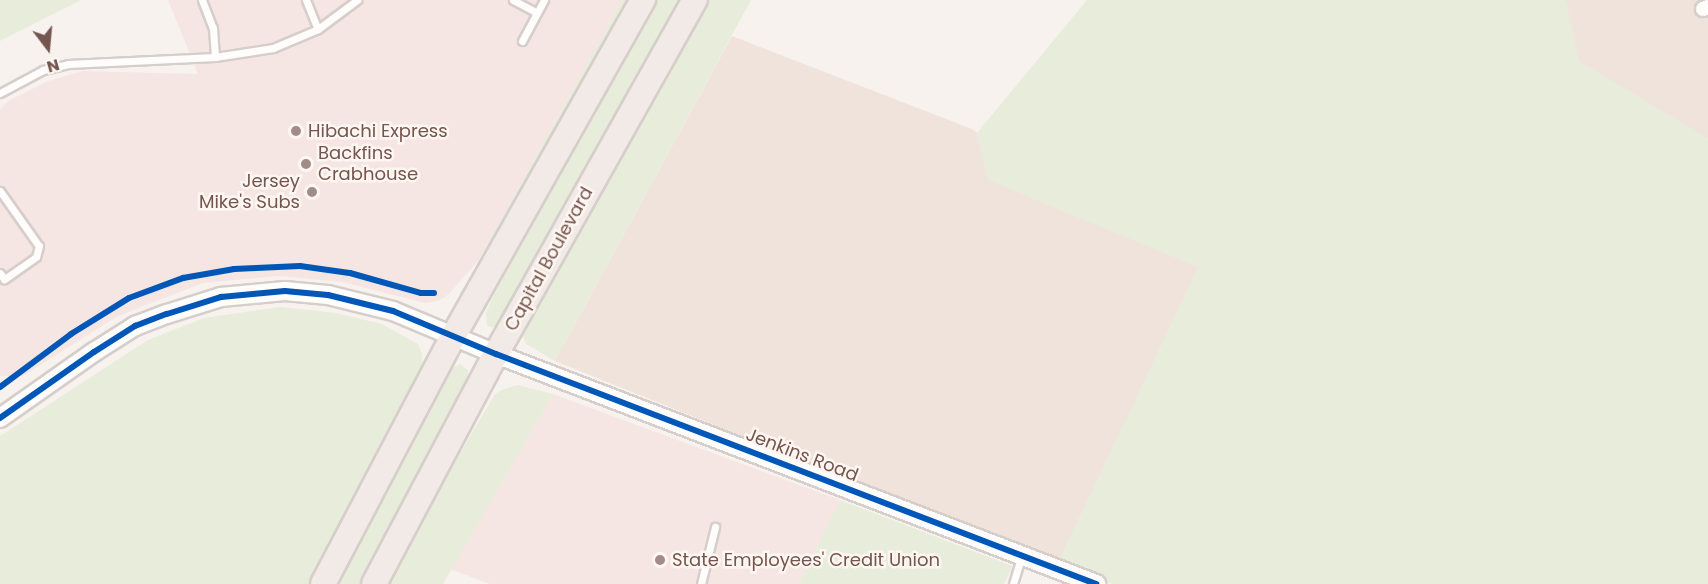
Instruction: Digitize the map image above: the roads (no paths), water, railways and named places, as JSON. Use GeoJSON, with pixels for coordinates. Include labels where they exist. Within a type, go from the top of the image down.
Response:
{"type":"FeatureCollection","features":[{"type":"Feature","properties":{"kind":"highway"},"geometry":{"type":"LineString","coordinates":[[323,584],[454,335],[643,0]]}},
{"type":"Feature","properties":{"kind":"highway","name":"Capital Boulevard"},"geometry":{"type":"LineString","coordinates":[[374,584],[496,354],[695,0]]}},
{"type":"Feature","properties":{"kind":"street","name":"Jenkins Road"},"geometry":{"type":"LineString","coordinates":[[0,418],[135,326],[221,297],[285,291],[328,295],[393,311],[496,354],[1096,584]]}},
{"type":"Feature","properties":{"kind":"lane"},"geometry":{"type":"LineString","coordinates":[[202,0],[213,28],[215,57]]}},
{"type":"Feature","properties":{"kind":"lane"},"geometry":{"type":"LineString","coordinates":[[306,0],[318,29]]}},
{"type":"Feature","properties":{"kind":"lane"},"geometry":{"type":"LineString","coordinates":[[0,93],[43,70],[68,64],[215,57],[273,48],[318,29],[357,0]]}},
{"type":"Feature","properties":{"kind":"lane"},"geometry":{"type":"LineString","coordinates":[[513,0],[537,13]]}},
{"type":"Feature","properties":{"kind":"lane"},"geometry":{"type":"LineString","coordinates":[[522,41],[544,0]]}},
{"type":"Feature","properties":{"kind":"lane"},"geometry":{"type":"LineString","coordinates":[[0,191],[39,246],[36,256],[4,279],[0,273]]}},
{"type":"Feature","properties":{"kind":"lane"},"geometry":{"type":"LineString","coordinates":[[700,584],[715,527]]}},
{"type":"Feature","properties":{"kind":"lane"},"geometry":{"type":"LineString","coordinates":[[1013,584],[1022,556]]}},
{"type":"Feature","properties":{"kind":"place","name":"Hibachi Express"},"geometry":{"type":"Point","coordinates":[296,131]}},
{"type":"Feature","properties":{"kind":"place","name":"Backfins Crabhouse"},"geometry":{"type":"Point","coordinates":[306,164]}},
{"type":"Feature","properties":{"kind":"place","name":"Jersey Mike's Subs"},"geometry":{"type":"Point","coordinates":[312,192]}},
{"type":"Feature","properties":{"kind":"place","name":"State Employees' Credit Union"},"geometry":{"type":"Point","coordinates":[660,560]}}]}
